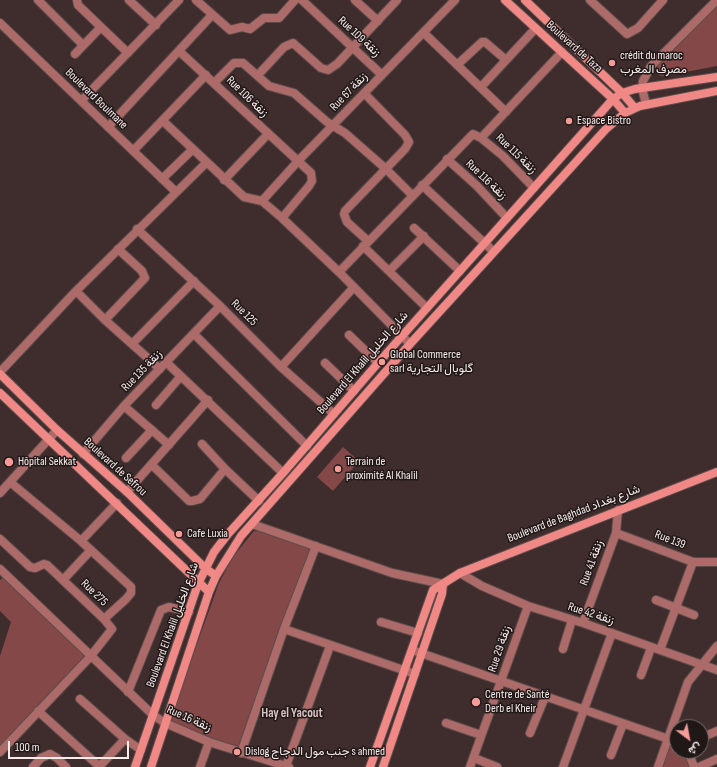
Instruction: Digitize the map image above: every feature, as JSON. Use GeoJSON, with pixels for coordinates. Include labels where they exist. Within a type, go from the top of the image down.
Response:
{"type":"FeatureCollection","features":[{"type":"Feature","properties":{"kind":"street"},"geometry":{"type":"LineString","coordinates":[[38,0],[83,46]]}},
{"type":"Feature","properties":{"kind":"street"},"geometry":{"type":"LineString","coordinates":[[77,0],[78,5],[128,53]]}},
{"type":"Feature","properties":{"kind":"street"},"geometry":{"type":"LineString","coordinates":[[128,0],[156,25]]}},
{"type":"Feature","properties":{"kind":"street"},"geometry":{"type":"LineString","coordinates":[[81,101],[179,0]]}},
{"type":"Feature","properties":{"kind":"street"},"geometry":{"type":"LineString","coordinates":[[196,0],[230,30],[242,27],[250,29],[264,18],[279,18],[295,0]]}},
{"type":"Feature","properties":{"kind":"street","name":"Rue 109 زنقة"},"geometry":{"type":"LineString","coordinates":[[302,0],[382,75]]}},
{"type":"Feature","properties":{"kind":"street"},"geometry":{"type":"LineString","coordinates":[[354,0],[378,21]]}},
{"type":"Feature","properties":{"kind":"street"},"geometry":{"type":"LineString","coordinates":[[258,75],[288,44],[293,43],[325,70],[328,70],[337,64],[397,0]]}},
{"type":"Feature","properties":{"kind":"street","name":"Rue 67 زنقة"},"geometry":{"type":"LineString","coordinates":[[262,201],[299,160],[424,34],[455,0]]}},
{"type":"Feature","properties":{"kind":"street","name":"Boulevard de Taza"},"geometry":{"type":"LineString","coordinates":[[524,0],[622,93],[635,108]]}},
{"type":"Feature","properties":{"kind":"street"},"geometry":{"type":"LineString","coordinates":[[590,0],[624,32],[631,34],[663,0]]}},
{"type":"Feature","properties":{"kind":"street"},"geometry":{"type":"LineString","coordinates":[[646,104],[642,88],[646,74],[651,66],[717,0]]}},
{"type":"Feature","properties":{"kind":"street","name":"Boulevard de Taza"},"geometry":{"type":"LineString","coordinates":[[507,1],[535,29],[613,99],[625,113]]}},
{"type":"Feature","properties":{"kind":"street"},"geometry":{"type":"LineString","coordinates":[[108,127],[212,15]]}},
{"type":"Feature","properties":{"kind":"street","name":"Boulevard Boulmane"},"geometry":{"type":"LineString","coordinates":[[0,23],[176,192]]}},
{"type":"Feature","properties":{"kind":"street"},"geometry":{"type":"LineString","coordinates":[[75,54],[101,26]]}},
{"type":"Feature","properties":{"kind":"street"},"geometry":{"type":"LineString","coordinates":[[481,87],[535,29]]}},
{"type":"Feature","properties":{"kind":"street"},"geometry":{"type":"LineString","coordinates":[[424,34],[506,112]]}},
{"type":"Feature","properties":{"kind":"street"},"geometry":{"type":"LineString","coordinates":[[457,65],[482,42],[485,42],[506,60]]}},
{"type":"Feature","properties":{"kind":"street","name":"Rue 106 زنقة"},"geometry":{"type":"LineString","coordinates":[[179,51],[215,82],[268,134],[299,160],[311,173],[312,181],[282,218]]}},
{"type":"Feature","properties":{"kind":"street"},"geometry":{"type":"LineString","coordinates":[[339,272],[470,136],[475,134],[481,138],[562,52]]}},
{"type":"Feature","properties":{"kind":"street"},"geometry":{"type":"LineString","coordinates":[[215,82],[236,62],[243,63],[269,86],[294,93],[333,126],[345,133],[386,169],[412,195]]}},
{"type":"Feature","properties":{"kind":"street"},"geometry":{"type":"LineString","coordinates":[[133,151],[206,75]]}},
{"type":"Feature","properties":{"kind":"street","name":"Boulevard El Khalil شارع الخليل"},"geometry":{"type":"LineString","coordinates":[[135,767],[198,584],[205,568],[228,534],[259,501],[378,363],[613,99],[622,93],[642,88],[717,77]]}},
{"type":"Feature","properties":{"kind":"street","name":"Boulevard El Khalil شارع الخليل"},"geometry":{"type":"LineString","coordinates":[[152,767],[165,723],[209,592],[216,576],[241,536],[493,251],[559,182],[606,129],[625,113],[646,104],[717,91]]}},
{"type":"Feature","properties":{"kind":"street"},"geometry":{"type":"LineString","coordinates":[[364,93],[405,135],[409,142],[405,149],[344,214],[347,222],[365,244],[389,271],[427,308]]}},
{"type":"Feature","properties":{"kind":"street"},"geometry":{"type":"LineString","coordinates":[[163,121],[192,150],[244,197],[262,201],[282,218],[339,272],[410,344]]}},
{"type":"Feature","properties":{"kind":"street"},"geometry":{"type":"LineString","coordinates":[[224,180],[268,134]]}},
{"type":"Feature","properties":{"kind":"street","name":"Rue 115 زنقة"},"geometry":{"type":"LineString","coordinates":[[481,138],[502,156],[534,188]]}},
{"type":"Feature","properties":{"kind":"street"},"geometry":{"type":"LineString","coordinates":[[162,179],[192,150]]}},
{"type":"Feature","properties":{"kind":"street","name":"Rue 116 زنقة"},"geometry":{"type":"LineString","coordinates":[[447,159],[477,186],[507,218]]}},
{"type":"Feature","properties":{"kind":"street"},"geometry":{"type":"LineString","coordinates":[[0,373],[76,291],[137,229],[206,163]]}},
{"type":"Feature","properties":{"kind":"street"},"geometry":{"type":"LineString","coordinates":[[548,172],[559,182]]}},
{"type":"Feature","properties":{"kind":"street"},"geometry":{"type":"LineString","coordinates":[[422,185],[493,251]]}},
{"type":"Feature","properties":{"kind":"street"},"geometry":{"type":"LineString","coordinates":[[414,228],[460,271]]}},
{"type":"Feature","properties":{"kind":"street","name":"Rue 125"},"geometry":{"type":"LineString","coordinates":[[137,229],[194,281],[281,367],[334,414]]}},
{"type":"Feature","properties":{"kind":"street"},"geometry":{"type":"LineString","coordinates":[[389,271],[424,236]]}},
{"type":"Feature","properties":{"kind":"street"},"geometry":{"type":"LineString","coordinates":[[105,320],[144,281],[145,276],[142,271],[118,249]]}},
{"type":"Feature","properties":{"kind":"street"},"geometry":{"type":"LineString","coordinates":[[132,344],[194,281]]}},
{"type":"Feature","properties":{"kind":"street"},"geometry":{"type":"LineString","coordinates":[[281,367],[354,287]]}},
{"type":"Feature","properties":{"kind":"street"},"geometry":{"type":"LineString","coordinates":[[76,291],[105,320],[160,369]]}},
{"type":"Feature","properties":{"kind":"street","name":"Rue 135 زنقة"},"geometry":{"type":"LineString","coordinates":[[83,454],[124,406],[167,363],[220,306]]}},
{"type":"Feature","properties":{"kind":"street"},"geometry":{"type":"LineString","coordinates":[[194,334],[307,446]]}},
{"type":"Feature","properties":{"kind":"street"},"geometry":{"type":"LineString","coordinates":[[349,335],[378,363]]}},
{"type":"Feature","properties":{"kind":"street"},"geometry":{"type":"LineString","coordinates":[[167,363],[208,400],[283,473]]}},
{"type":"Feature","properties":{"kind":"street"},"geometry":{"type":"LineString","coordinates":[[325,363],[354,392]]}},
{"type":"Feature","properties":{"kind":"street","name":"Boulevard de Sefrou"},"geometry":{"type":"LineString","coordinates":[[0,373],[57,430],[127,492],[205,568],[216,576]]}},
{"type":"Feature","properties":{"kind":"street"},"geometry":{"type":"LineString","coordinates":[[156,405],[181,376]]}},
{"type":"Feature","properties":{"kind":"street"},"geometry":{"type":"LineString","coordinates":[[0,393],[48,440],[117,503],[198,584],[209,592]]}},
{"type":"Feature","properties":{"kind":"street"},"geometry":{"type":"LineString","coordinates":[[127,492],[170,445],[208,400]]}},
{"type":"Feature","properties":{"kind":"street"},"geometry":{"type":"LineString","coordinates":[[124,406],[170,445]]}},
{"type":"Feature","properties":{"kind":"street"},"geometry":{"type":"LineString","coordinates":[[0,493],[57,430]]}},
{"type":"Feature","properties":{"kind":"street"},"geometry":{"type":"LineString","coordinates":[[126,458],[152,430]]}},
{"type":"Feature","properties":{"kind":"street"},"geometry":{"type":"LineString","coordinates":[[202,444],[225,469],[259,501]]}},
{"type":"Feature","properties":{"kind":"street"},"geometry":{"type":"LineString","coordinates":[[152,465],[189,501],[200,499],[225,469]]}},
{"type":"Feature","properties":{"kind":"street","name":"Boulevard de Baghdad شارع بغداد"},"geometry":{"type":"LineString","coordinates":[[370,767],[433,590],[460,573],[717,472]]}},
{"type":"Feature","properties":{"kind":"street"},"geometry":{"type":"LineString","coordinates":[[10,482],[81,541],[131,587],[131,593],[126,599],[104,619]]}},
{"type":"Feature","properties":{"kind":"street"},"geometry":{"type":"LineString","coordinates":[[81,541],[117,503]]}},
{"type":"Feature","properties":{"kind":"street","name":"Rue 41 زنقة"},"geometry":{"type":"LineString","coordinates":[[583,623],[616,533],[618,510]]}},
{"type":"Feature","properties":{"kind":"street"},"geometry":{"type":"LineString","coordinates":[[258,516],[277,531]]}},
{"type":"Feature","properties":{"kind":"street"},"geometry":{"type":"LineString","coordinates":[[252,524],[277,531],[392,573],[443,584],[442,594],[383,767]]}},
{"type":"Feature","properties":{"kind":"street","name":"Rue 139"},"geometry":{"type":"LineString","coordinates":[[616,533],[655,546],[693,562],[717,562]]}},
{"type":"Feature","properties":{"kind":"street","name":"Rue 275"},"geometry":{"type":"LineString","coordinates":[[0,539],[30,567],[35,568],[44,564],[112,627],[109,634],[90,657]]}},
{"type":"Feature","properties":{"kind":"street"},"geometry":{"type":"LineString","coordinates":[[241,753],[284,630],[316,546]]}},
{"type":"Feature","properties":{"kind":"street"},"geometry":{"type":"LineString","coordinates":[[63,580],[91,550]]}},
{"type":"Feature","properties":{"kind":"street"},"geometry":{"type":"LineString","coordinates":[[660,650],[693,562]]}},
{"type":"Feature","properties":{"kind":"street","name":"Rue 16 زنقة"},"geometry":{"type":"LineString","coordinates":[[0,569],[90,657],[153,715],[165,723],[209,742],[287,767]]}},
{"type":"Feature","properties":{"kind":"street","name":"Rue 42 زنقة"},"geometry":{"type":"LineString","coordinates":[[460,573],[482,586],[528,606],[583,623],[717,670]]}},
{"type":"Feature","properties":{"kind":"street"},"geometry":{"type":"LineString","coordinates":[[656,600],[694,614]]}},
{"type":"Feature","properties":{"kind":"street","name":"Rue 29 زنقة"},"geometry":{"type":"LineString","coordinates":[[470,767],[528,606]]}},
{"type":"Feature","properties":{"kind":"street"},"geometry":{"type":"LineString","coordinates":[[128,692],[161,610],[169,607],[189,612]]}},
{"type":"Feature","properties":{"kind":"street"},"geometry":{"type":"LineString","coordinates":[[563,649],[572,620]]}},
{"type":"Feature","properties":{"kind":"street"},"geometry":{"type":"LineString","coordinates":[[381,622],[418,634]]}},
{"type":"Feature","properties":{"kind":"street"},"geometry":{"type":"LineString","coordinates":[[284,630],[415,674]]}},
{"type":"Feature","properties":{"kind":"street"},"geometry":{"type":"LineString","coordinates":[[563,767],[612,633]]}},
{"type":"Feature","properties":{"kind":"street"},"geometry":{"type":"LineString","coordinates":[[287,767],[330,646]]}},
{"type":"Feature","properties":{"kind":"street"},"geometry":{"type":"LineString","coordinates":[[658,767],[688,682],[717,646]]}},
{"type":"Feature","properties":{"kind":"street"},"geometry":{"type":"LineString","coordinates":[[641,675],[651,648]]}},
{"type":"Feature","properties":{"kind":"street"},"geometry":{"type":"LineString","coordinates":[[412,650],[459,665],[501,682],[668,739]]}},
{"type":"Feature","properties":{"kind":"street"},"geometry":{"type":"LineString","coordinates":[[0,752],[90,657]]}},
{"type":"Feature","properties":{"kind":"street"},"geometry":{"type":"LineString","coordinates":[[530,733],[545,697]]}},
{"type":"Feature","properties":{"kind":"street"},"geometry":{"type":"LineString","coordinates":[[80,699],[125,739],[141,750]]}},
{"type":"Feature","properties":{"kind":"street"},"geometry":{"type":"LineString","coordinates":[[38,712],[99,767],[125,739]]}},
{"type":"Feature","properties":{"kind":"street"},"geometry":{"type":"LineString","coordinates":[[446,722],[481,735]]}},
{"type":"Feature","properties":{"kind":"street"},"geometry":{"type":"LineString","coordinates":[[611,754],[623,724]]}},
{"type":"Feature","properties":{"kind":"street"},"geometry":{"type":"LineString","coordinates":[[200,767],[209,742]]}},
{"type":"Feature","properties":{"kind":"street"},"geometry":{"type":"LineString","coordinates":[[33,767],[41,758],[50,754],[58,758],[66,767]]}},
{"type":"Feature","properties":{"kind":"street"},"geometry":{"type":"LineString","coordinates":[[474,758],[498,767]]}},
{"type":"Feature","properties":{"kind":"street"},"geometry":{"type":"LineString","coordinates":[[699,767],[717,759]]}},
{"type":"Feature","properties":{"kind":"shaded area"},"geometry":{"type":"Polygon","coordinates":[[[717,6],[717,66],[670,75],[661,76],[658,74],[657,65],[717,6]]]}},
{"type":"Feature","properties":{"kind":"shaded area","name":"Terrain de proximité Al Khalil"},"geometry":{"type":"Polygon","coordinates":[[[343,447],[359,461],[333,491],[317,477],[343,447]]]}},
{"type":"Feature","properties":{"kind":"shaded area"},"geometry":{"type":"Polygon","coordinates":[[[254,531],[277,532],[315,546],[239,752],[168,724],[219,583],[233,557],[254,531]]]}},
{"type":"Feature","properties":{"kind":"shaded area"},"geometry":{"type":"Polygon","coordinates":[[[6,575],[90,657],[0,751],[0,656],[11,622],[0,611],[0,580],[6,575]]]}},
{"type":"Feature","properties":{"kind":"shaded area"},"geometry":{"type":"Polygon","coordinates":[[[668,743],[669,759],[687,759],[690,767],[659,767],[668,743]]]}},
{"type":"Feature","properties":{"kind":"place","name":"crédit du maroc مصرف المغرب"},"geometry":{"type":"Point","coordinates":[612,63]}},
{"type":"Feature","properties":{"kind":"place","name":"Espace Bistro"},"geometry":{"type":"Point","coordinates":[569,121]}},
{"type":"Feature","properties":{"kind":"place","name":"Global Commerce sarl گلوبال التجارية"},"geometry":{"type":"Point","coordinates":[382,362]}},
{"type":"Feature","properties":{"kind":"place","name":"Hôpital Sekkat"},"geometry":{"type":"Point","coordinates":[9,462]}},
{"type":"Feature","properties":{"kind":"place","name":"Terrain de proximité Al Khalil"},"geometry":{"type":"Point","coordinates":[338,469]}},
{"type":"Feature","properties":{"kind":"place","name":"Cafe Luxia"},"geometry":{"type":"Point","coordinates":[179,534]}},
{"type":"Feature","properties":{"kind":"place","name":"Centre de Santé Derb el Kheir"},"geometry":{"type":"Point","coordinates":[476,702]}},
{"type":"Feature","properties":{"kind":"place","name":"Dislog جنب مول الدجاج s ahmed"},"geometry":{"type":"Point","coordinates":[237,752]}},
{"type":"Feature","properties":{"kind":"district","name":"Hay el Yacout"},"geometry":{"type":"Point","coordinates":[292,714]}}]}
